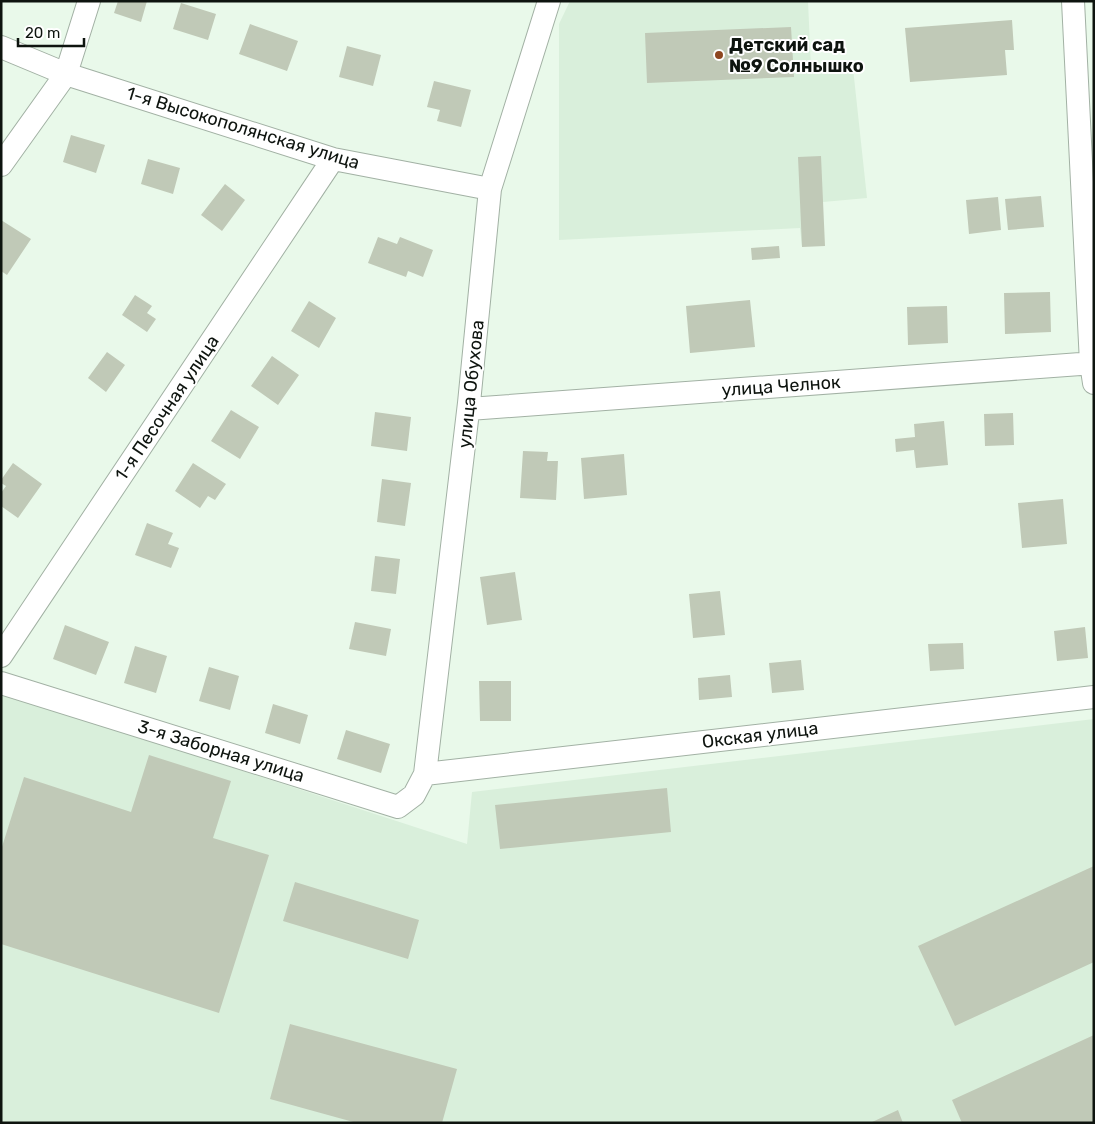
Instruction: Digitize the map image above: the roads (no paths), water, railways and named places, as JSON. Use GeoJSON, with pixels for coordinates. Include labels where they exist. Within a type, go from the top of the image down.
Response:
{"type":"FeatureCollection","features":[{"type":"Feature","properties":{"kind":"street"},"geometry":{"type":"LineString","coordinates":[[1,165],[66,74],[89,1]]}},
{"type":"Feature","properties":{"kind":"street","name":"улица Обухова"},"geometry":{"type":"LineString","coordinates":[[425,774],[469,409],[490,189],[549,1]]}},
{"type":"Feature","properties":{"kind":"street"},"geometry":{"type":"LineString","coordinates":[[1072,1],[1093,370]]}},
{"type":"Feature","properties":{"kind":"street","name":"1-я Высокополянская улица"},"geometry":{"type":"LineString","coordinates":[[1,47],[66,74],[333,159],[490,189]]}},
{"type":"Feature","properties":{"kind":"street","name":"1-я Песочная улица"},"geometry":{"type":"LineString","coordinates":[[1,656],[333,159]]}},
{"type":"Feature","properties":{"kind":"street","name":"улица Челнок"},"geometry":{"type":"LineString","coordinates":[[469,409],[1093,370]]}},
{"type":"Feature","properties":{"kind":"street","name":"3-я Заборная улица"},"geometry":{"type":"LineString","coordinates":[[1,682],[398,806],[414,795],[425,774]]}},
{"type":"Feature","properties":{"kind":"street","name":"Окская улица"},"geometry":{"type":"LineString","coordinates":[[425,774],[1094,697]]}},
{"type":"Feature","properties":{"kind":"place","name":"Детский сад №9 Солнышко"},"geometry":{"type":"Point","coordinates":[719,55]}}]}
